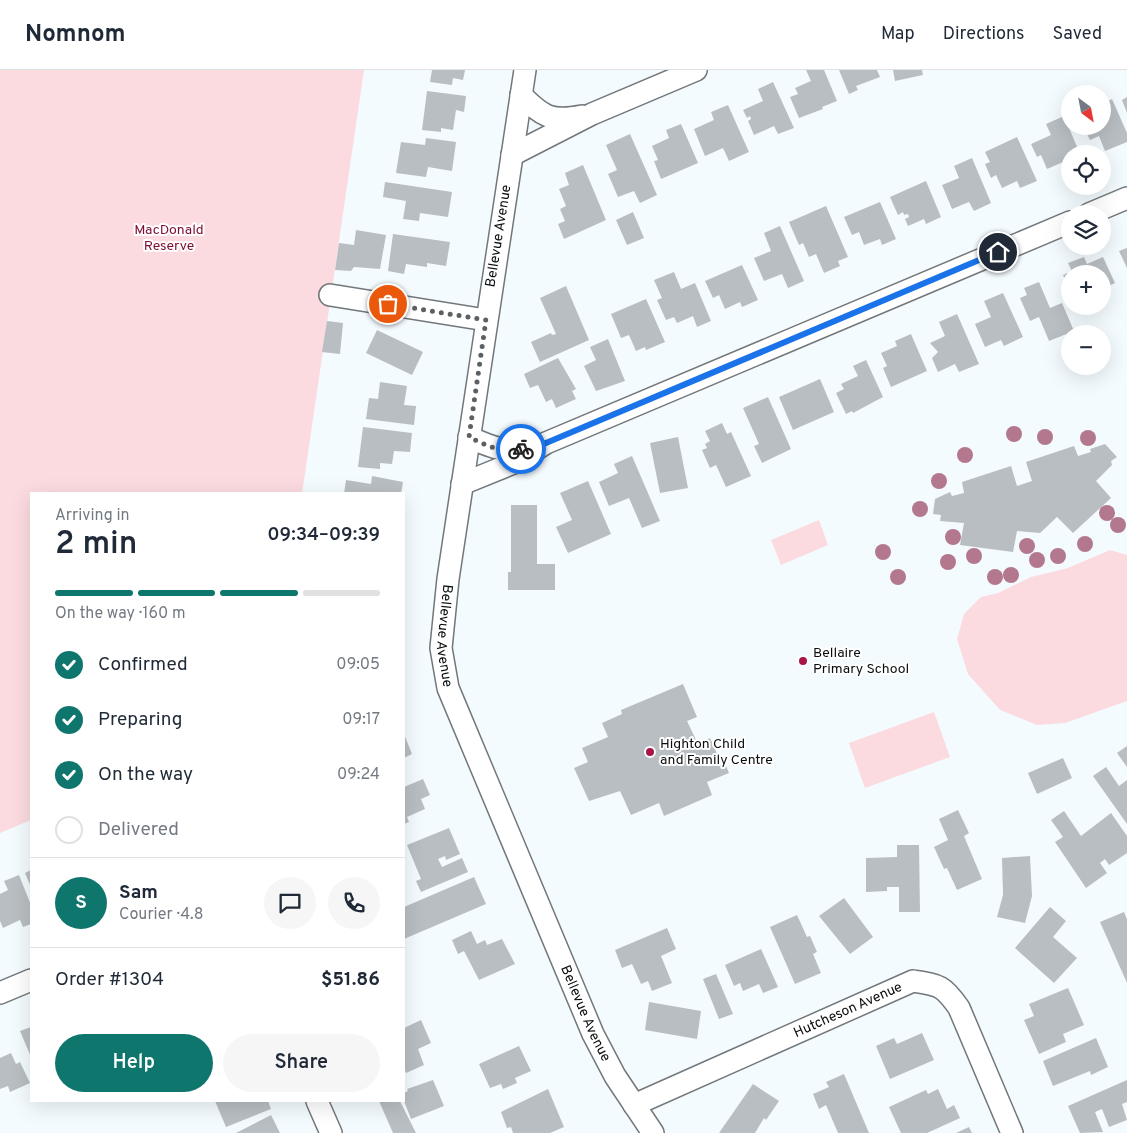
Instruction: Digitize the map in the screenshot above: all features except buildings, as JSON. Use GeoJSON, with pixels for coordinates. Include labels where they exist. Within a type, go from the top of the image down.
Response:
{"type":"FeatureCollection","features":[{"type":"Feature","properties":{"kind":"street","name":"Bellevue Avenue"},"geometry":{"type":"LineString","coordinates":[[525,70],[448,579],[441,648],[448,688],[593,1034],[615,1076],[653,1133]]}},
{"type":"Feature","properties":{"kind":"street"},"geometry":{"type":"LineString","coordinates":[[512,155],[592,114],[696,70]]}},
{"type":"Feature","properties":{"kind":"street"},"geometry":{"type":"LineString","coordinates":[[521,95],[540,113],[560,120],[592,114]]}},
{"type":"Feature","properties":{"kind":"street"},"geometry":{"type":"LineString","coordinates":[[1110,205],[1127,198]]}},
{"type":"Feature","properties":{"kind":"street"},"geometry":{"type":"LineString","coordinates":[[469,437],[489,446],[513,451],[546,443],[1061,226]]}},
{"type":"Feature","properties":{"kind":"street"},"geometry":{"type":"LineString","coordinates":[[330,295],[486,320]]}},
{"type":"Feature","properties":{"kind":"street"},"geometry":{"type":"LineString","coordinates":[[462,484],[516,462],[546,443]]}},
{"type":"Feature","properties":{"kind":"street"},"geometry":{"type":"LineString","coordinates":[[0,993],[30,980]]}},
{"type":"Feature","properties":{"kind":"street","name":"Hutcheson Avenue"},"geometry":{"type":"LineString","coordinates":[[634,1105],[913,981],[932,984],[947,990],[958,1008],[1012,1133]]}},
{"type":"Feature","properties":{"kind":"street"},"geometry":{"type":"LineString","coordinates":[[317,1102],[331,1133]]}},
{"type":"Feature","properties":{"kind":"green space","name":"MacDonald Reserve"},"geometry":{"type":"Polygon","coordinates":[[[0,70],[364,70],[302,492],[30,492],[30,820],[0,833],[0,70]]]}},
{"type":"Feature","properties":{"kind":"green space"},"geometry":{"type":"Polygon","coordinates":[[[819,520],[828,545],[781,565],[771,540],[819,520]]]}},
{"type":"Feature","properties":{"kind":"green space"},"geometry":{"type":"Polygon","coordinates":[[[1110,550],[1127,555],[1127,701],[1065,723],[1037,725],[1000,710],[968,674],[957,639],[964,614],[981,597],[998,593],[1031,577],[1068,568],[1110,550]]]}},
{"type":"Feature","properties":{"kind":"green space"},"geometry":{"type":"Polygon","coordinates":[[[934,712],[950,757],[865,788],[849,743],[934,712]]]}},
{"type":"Feature","properties":{"kind":"way so far"},"geometry":{"type":"LineString","coordinates":[[388,304],[486,320],[469,437],[489,446],[513,451],[521,449]]}},
{"type":"Feature","properties":{"kind":"place","name":"Bellaire Primary School"},"geometry":{"type":"Point","coordinates":[803,661]}},
{"type":"Feature","properties":{"kind":"place","name":"Highton Child and Family Centre"},"geometry":{"type":"Point","coordinates":[650,752]}},
{"type":"Feature","properties":{"kind":"route"},"geometry":{"type":"LineString","coordinates":[[521,449],[546,443],[998,252]]}}]}
